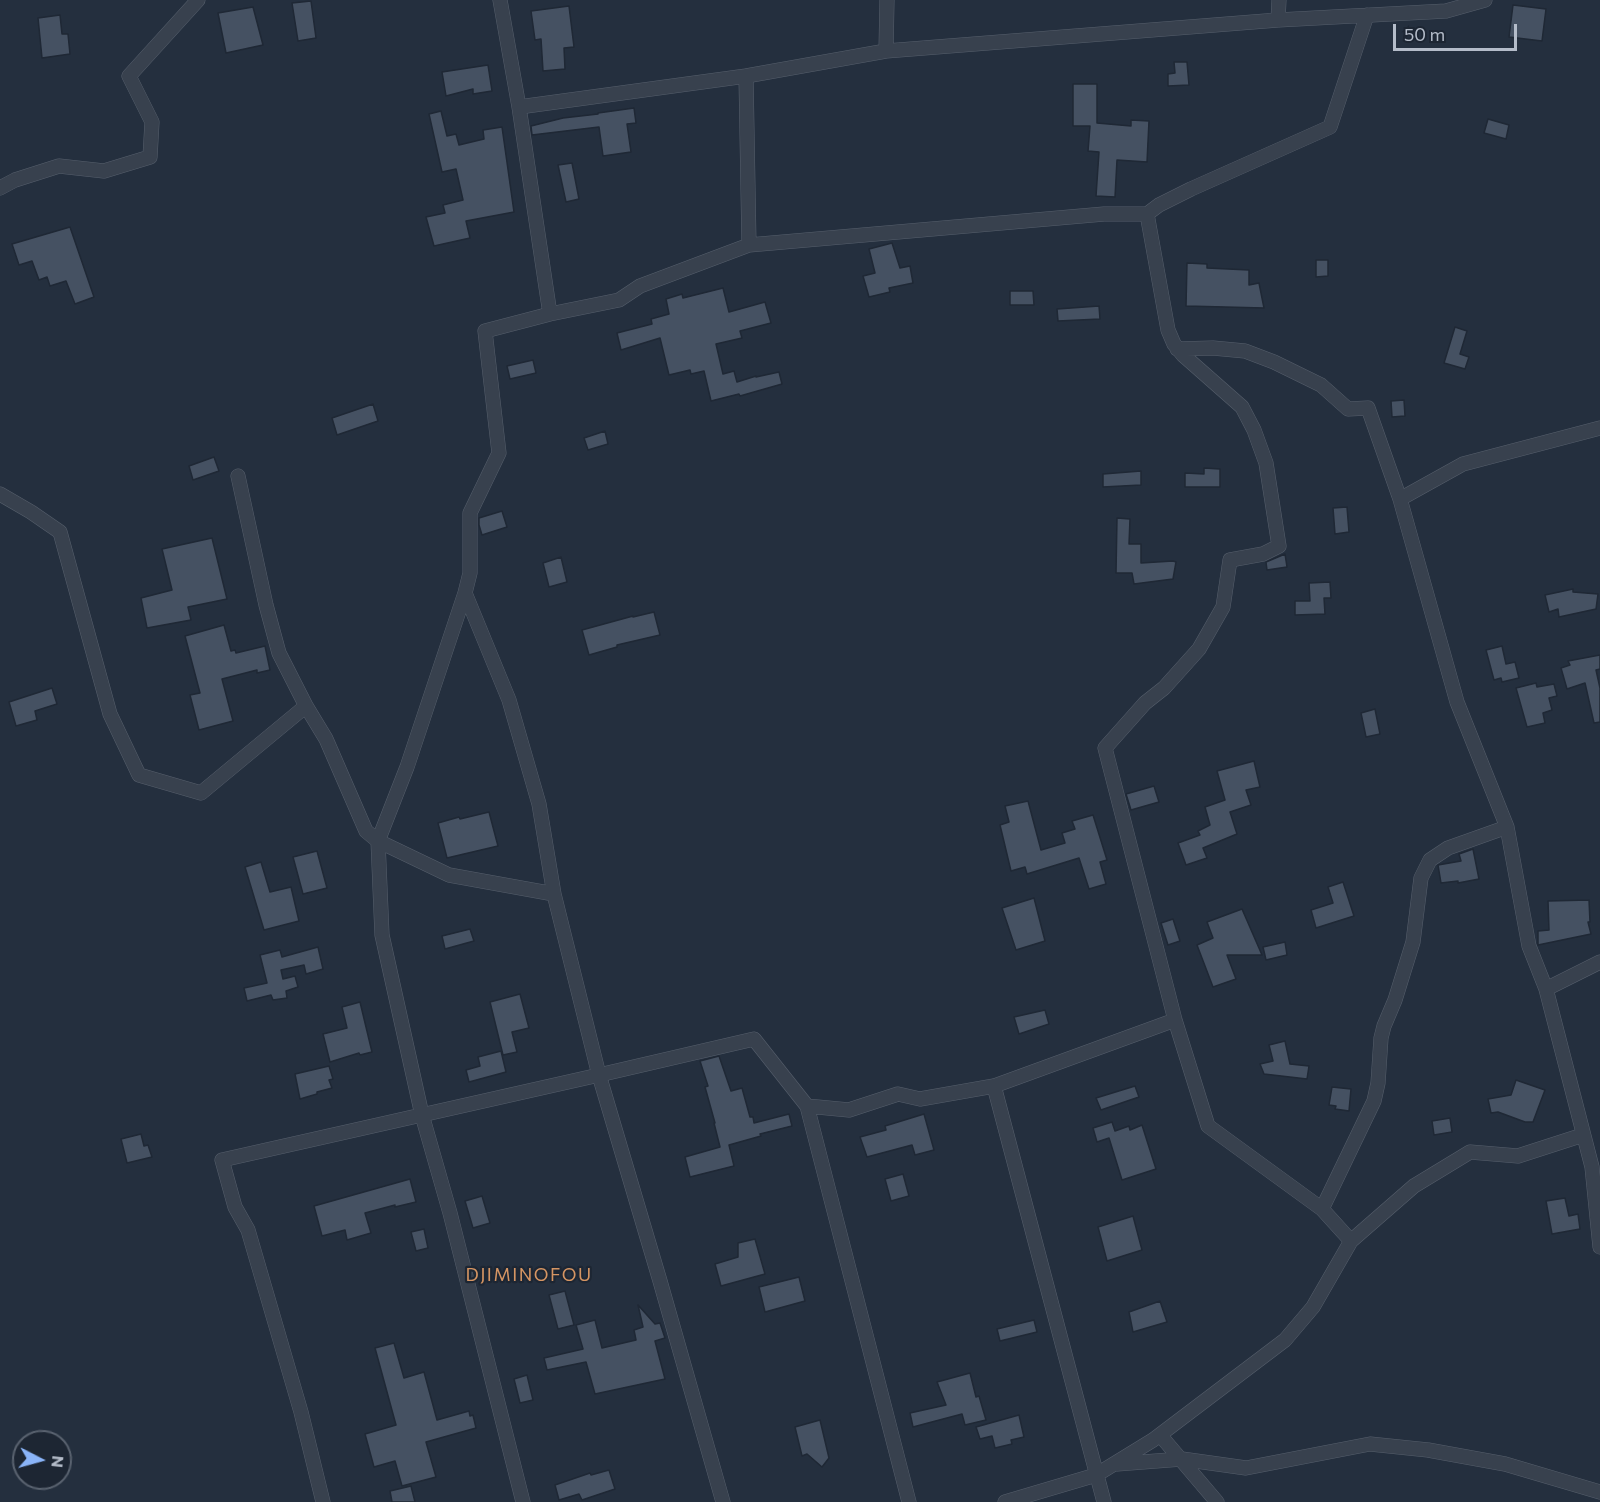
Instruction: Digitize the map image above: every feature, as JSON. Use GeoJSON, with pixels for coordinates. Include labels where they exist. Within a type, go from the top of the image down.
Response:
{"type":"FeatureCollection","features":[{"type":"Feature","properties":{"kind":"street"},"geometry":{"type":"LineString","coordinates":[[0,188],[15,180],[59,166],[104,171],[150,157],[152,122],[129,76],[198,0]]}},
{"type":"Feature","properties":{"kind":"street"},"geometry":{"type":"LineString","coordinates":[[500,0],[519,107],[550,314]]}},
{"type":"Feature","properties":{"kind":"street"},"geometry":{"type":"LineString","coordinates":[[886,0],[886,51]]}},
{"type":"Feature","properties":{"kind":"street"},"geometry":{"type":"LineString","coordinates":[[1278,20],[1279,0]]}},
{"type":"Feature","properties":{"kind":"street"},"geometry":{"type":"LineString","coordinates":[[519,107],[746,76],[886,51],[1278,20],[1446,11],[1471,2],[1485,0]]}},
{"type":"Feature","properties":{"kind":"street"},"geometry":{"type":"LineString","coordinates":[[523,1502],[450,1213],[422,1115],[382,935],[378,841],[407,767],[465,593],[470,573],[470,513],[499,453],[485,331],[550,314],[619,300],[640,286],[749,245],[1104,214],[1147,214],[1191,189],[1330,127],[1367,15]]}},
{"type":"Feature","properties":{"kind":"street"},"geometry":{"type":"LineString","coordinates":[[746,76],[749,245]]}},
{"type":"Feature","properties":{"kind":"street"},"geometry":{"type":"LineString","coordinates":[[1147,214],[1168,330],[1174,345],[1183,356],[1242,407],[1254,430],[1266,463],[1279,546],[1263,554],[1230,560],[1223,607],[1199,649],[1164,688],[1144,703],[1105,748],[1175,1020],[1208,1126],[1322,1209],[1351,1240]]}},
{"type":"Feature","properties":{"kind":"street"},"geometry":{"type":"LineString","coordinates":[[1177,349],[1213,348],[1245,351],[1275,362],[1321,385],[1348,409],[1368,408],[1400,499],[1457,702],[1507,827],[1528,946],[1546,988],[1592,1167],[1600,1247]]}},
{"type":"Feature","properties":{"kind":"street"},"geometry":{"type":"LineString","coordinates":[[1400,499],[1463,464],[1600,428]]}},
{"type":"Feature","properties":{"kind":"street"},"geometry":{"type":"LineString","coordinates":[[238,476],[266,605],[279,653],[326,739],[366,831],[378,841],[449,875],[554,894]]}},
{"type":"Feature","properties":{"kind":"street"},"geometry":{"type":"LineString","coordinates":[[0,494],[60,532],[110,714],[139,775],[201,793],[306,706]]}},
{"type":"Feature","properties":{"kind":"street"},"geometry":{"type":"LineString","coordinates":[[465,593],[509,700],[540,804],[554,894],[599,1076],[723,1502]]}},
{"type":"Feature","properties":{"kind":"street"},"geometry":{"type":"LineString","coordinates":[[1322,1209],[1374,1101],[1378,1083],[1381,1038],[1413,942],[1421,878],[1430,860],[1448,848],[1507,827]]}},
{"type":"Feature","properties":{"kind":"street"},"geometry":{"type":"LineString","coordinates":[[1546,988],[1600,962]]}},
{"type":"Feature","properties":{"kind":"street"},"geometry":{"type":"LineString","coordinates":[[807,1106],[849,1110],[898,1094],[920,1099],[994,1086],[1175,1020]]}},
{"type":"Feature","properties":{"kind":"street"},"geometry":{"type":"LineString","coordinates":[[323,1502],[301,1412],[248,1230],[235,1207],[222,1160],[754,1039],[807,1106],[909,1502]]}},
{"type":"Feature","properties":{"kind":"street"},"geometry":{"type":"LineString","coordinates":[[994,1086],[1104,1502]]}},
{"type":"Feature","properties":{"kind":"street"},"geometry":{"type":"LineString","coordinates":[[1005,1502],[1096,1475],[1160,1435],[1285,1340],[1313,1307],[1351,1240],[1414,1186],[1470,1152],[1518,1156],[1583,1135]]}},
{"type":"Feature","properties":{"kind":"street"},"geometry":{"type":"LineString","coordinates":[[1160,1435],[1217,1502]]}},
{"type":"Feature","properties":{"kind":"street"},"geometry":{"type":"LineString","coordinates":[[1115,1464],[1182,1459],[1246,1468],[1370,1444],[1428,1450],[1504,1464],[1600,1492]]}},
{"type":"Feature","properties":{"kind":"building"},"geometry":{"type":"Polygon","coordinates":[[[311,1],[316,38],[298,41],[292,3],[311,1]]]}},
{"type":"Feature","properties":{"kind":"building"},"geometry":{"type":"Polygon","coordinates":[[[1513,5],[1546,9],[1542,41],[1509,37],[1513,5]]]}},
{"type":"Feature","properties":{"kind":"building"},"geometry":{"type":"Polygon","coordinates":[[[569,6],[574,47],[564,48],[565,69],[543,71],[541,39],[535,40],[531,11],[569,6]]]}},
{"type":"Feature","properties":{"kind":"building"},"geometry":{"type":"Polygon","coordinates":[[[253,7],[263,45],[226,53],[218,13],[253,7]]]}},
{"type":"Feature","properties":{"kind":"building"},"geometry":{"type":"Polygon","coordinates":[[[60,15],[62,34],[68,34],[70,54],[42,58],[38,18],[60,15]]]}},
{"type":"Feature","properties":{"kind":"building"},"geometry":{"type":"Polygon","coordinates":[[[1174,62],[1187,62],[1189,85],[1168,86],[1168,74],[1175,73],[1174,62]]]}},
{"type":"Feature","properties":{"kind":"building"},"geometry":{"type":"Polygon","coordinates":[[[488,65],[492,91],[473,94],[473,89],[446,96],[442,72],[488,65]]]}},
{"type":"Feature","properties":{"kind":"building"},"geometry":{"type":"Polygon","coordinates":[[[1073,84],[1097,84],[1097,123],[1131,126],[1131,120],[1149,121],[1147,162],[1117,160],[1115,197],[1096,196],[1099,152],[1088,151],[1090,126],[1073,126],[1073,84]]]}},
{"type":"Feature","properties":{"kind":"building"},"geometry":{"type":"Polygon","coordinates":[[[634,108],[636,123],[627,124],[631,152],[603,156],[599,127],[532,135],[531,126],[563,118],[634,108]]]}},
{"type":"Feature","properties":{"kind":"building"},"geometry":{"type":"Polygon","coordinates":[[[441,111],[447,136],[456,134],[459,145],[484,139],[483,130],[502,127],[514,212],[466,221],[470,238],[434,246],[426,217],[445,213],[443,205],[463,200],[456,169],[442,172],[429,114],[441,111]]]}},
{"type":"Feature","properties":{"kind":"building"},"geometry":{"type":"Polygon","coordinates":[[[1488,119],[1509,125],[1506,139],[1484,133],[1488,119]]]}},
{"type":"Feature","properties":{"kind":"building"},"geometry":{"type":"Polygon","coordinates":[[[572,163],[579,199],[566,202],[558,165],[572,163]]]}},
{"type":"Feature","properties":{"kind":"building"},"geometry":{"type":"Polygon","coordinates":[[[70,227],[94,297],[75,304],[66,281],[50,286],[47,277],[39,280],[32,261],[19,265],[12,244],[70,227]]]}},
{"type":"Feature","properties":{"kind":"building"},"geometry":{"type":"Polygon","coordinates":[[[892,243],[900,268],[910,266],[913,283],[889,288],[890,292],[869,297],[863,276],[875,273],[869,249],[892,243]]]}},
{"type":"Feature","properties":{"kind":"building"},"geometry":{"type":"Polygon","coordinates":[[[1316,260],[1328,260],[1328,276],[1316,277],[1316,260]]]}},
{"type":"Feature","properties":{"kind":"building"},"geometry":{"type":"Polygon","coordinates":[[[1187,263],[1207,264],[1207,268],[1249,270],[1249,285],[1259,283],[1264,308],[1186,306],[1187,263]]]}},
{"type":"Feature","properties":{"kind":"building"},"geometry":{"type":"Polygon","coordinates":[[[723,288],[729,312],[765,302],[771,323],[740,331],[742,338],[716,344],[723,374],[734,371],[737,382],[779,372],[782,384],[740,396],[739,394],[711,401],[704,371],[691,374],[690,370],[669,375],[660,338],[621,350],[617,333],[652,324],[651,319],[669,314],[666,299],[682,294],[683,298],[723,288]]]}},
{"type":"Feature","properties":{"kind":"building"},"geometry":{"type":"Polygon","coordinates":[[[1010,291],[1033,291],[1034,305],[1010,305],[1010,291]]]}},
{"type":"Feature","properties":{"kind":"building"},"geometry":{"type":"Polygon","coordinates":[[[1099,306],[1100,319],[1058,321],[1057,309],[1099,306]]]}},
{"type":"Feature","properties":{"kind":"building"},"geometry":{"type":"Polygon","coordinates":[[[1455,327],[1467,331],[1460,354],[1469,357],[1465,369],[1444,363],[1455,327]]]}},
{"type":"Feature","properties":{"kind":"building"},"geometry":{"type":"Polygon","coordinates":[[[533,360],[536,373],[510,379],[507,366],[533,360]]]}},
{"type":"Feature","properties":{"kind":"building"},"geometry":{"type":"Polygon","coordinates":[[[1404,400],[1405,416],[1392,417],[1391,401],[1404,400]]]}},
{"type":"Feature","properties":{"kind":"building"},"geometry":{"type":"Polygon","coordinates":[[[373,404],[378,421],[337,435],[332,418],[373,404]]]}},
{"type":"Feature","properties":{"kind":"building"},"geometry":{"type":"Polygon","coordinates":[[[605,431],[608,444],[588,450],[584,438],[605,431]]]}},
{"type":"Feature","properties":{"kind":"building"},"geometry":{"type":"Polygon","coordinates":[[[214,457],[219,471],[193,480],[189,466],[214,457]]]}},
{"type":"Feature","properties":{"kind":"building"},"geometry":{"type":"Polygon","coordinates":[[[1204,468],[1220,469],[1220,487],[1185,487],[1185,473],[1204,474],[1204,468]]]}},
{"type":"Feature","properties":{"kind":"building"},"geometry":{"type":"Polygon","coordinates":[[[1141,471],[1141,485],[1103,487],[1103,474],[1141,471]]]}},
{"type":"Feature","properties":{"kind":"building"},"geometry":{"type":"Polygon","coordinates":[[[1347,507],[1349,532],[1335,534],[1333,508],[1347,507]]]}},
{"type":"Feature","properties":{"kind":"building"},"geometry":{"type":"Polygon","coordinates":[[[502,511],[507,527],[482,535],[479,518],[502,511]]]}},
{"type":"Feature","properties":{"kind":"building"},"geometry":{"type":"Polygon","coordinates":[[[1117,518],[1130,519],[1129,544],[1141,544],[1141,563],[1176,562],[1173,579],[1134,584],[1132,573],[1116,573],[1117,518]]]}},
{"type":"Feature","properties":{"kind":"building"},"geometry":{"type":"Polygon","coordinates":[[[212,538],[227,599],[188,607],[191,620],[147,628],[141,598],[172,590],[162,549],[212,538]]]}},
{"type":"Feature","properties":{"kind":"building"},"geometry":{"type":"Polygon","coordinates":[[[1285,554],[1287,567],[1267,570],[1266,562],[1285,554]]]}},
{"type":"Feature","properties":{"kind":"building"},"geometry":{"type":"Polygon","coordinates":[[[561,557],[567,582],[549,587],[543,563],[561,557]]]}},
{"type":"Feature","properties":{"kind":"building"},"geometry":{"type":"Polygon","coordinates":[[[1330,582],[1331,598],[1324,598],[1325,614],[1295,615],[1295,601],[1310,601],[1309,583],[1330,582]]]}},
{"type":"Feature","properties":{"kind":"building"},"geometry":{"type":"Polygon","coordinates":[[[1573,589],[1573,592],[1598,594],[1596,609],[1559,617],[1558,609],[1549,612],[1545,595],[1573,589]]]}},
{"type":"Feature","properties":{"kind":"building"},"geometry":{"type":"Polygon","coordinates":[[[654,612],[660,635],[617,645],[617,647],[589,655],[582,630],[654,612]]]}},
{"type":"Feature","properties":{"kind":"building"},"geometry":{"type":"Polygon","coordinates":[[[224,625],[231,651],[235,650],[236,653],[265,646],[270,670],[257,673],[257,670],[222,679],[233,721],[199,730],[190,695],[200,693],[185,636],[224,625]]]}},
{"type":"Feature","properties":{"kind":"building"},"geometry":{"type":"Polygon","coordinates":[[[1502,646],[1506,664],[1515,662],[1519,678],[1502,682],[1501,678],[1494,680],[1486,650],[1502,646]]]}},
{"type":"Feature","properties":{"kind":"building"},"geometry":{"type":"Polygon","coordinates":[[[1600,655],[1600,669],[1596,670],[1600,688],[1600,722],[1594,723],[1585,683],[1567,689],[1561,668],[1570,665],[1568,661],[1600,655]]]}},
{"type":"Feature","properties":{"kind":"building"},"geometry":{"type":"Polygon","coordinates":[[[1536,683],[1537,687],[1554,684],[1557,696],[1549,698],[1552,710],[1543,713],[1545,723],[1527,727],[1516,688],[1536,683]]]}},
{"type":"Feature","properties":{"kind":"building"},"geometry":{"type":"Polygon","coordinates":[[[52,688],[57,704],[35,711],[37,720],[16,726],[9,702],[52,688]]]}},
{"type":"Feature","properties":{"kind":"building"},"geometry":{"type":"Polygon","coordinates":[[[1375,709],[1380,734],[1366,737],[1361,713],[1375,709]]]}},
{"type":"Feature","properties":{"kind":"building"},"geometry":{"type":"Polygon","coordinates":[[[1254,761],[1260,787],[1246,790],[1251,805],[1230,812],[1237,834],[1203,848],[1207,858],[1186,865],[1178,843],[1200,835],[1198,831],[1210,825],[1205,807],[1225,800],[1217,771],[1254,761]]]}},
{"type":"Feature","properties":{"kind":"building"},"geometry":{"type":"Polygon","coordinates":[[[1154,786],[1159,802],[1131,810],[1126,794],[1154,786]]]}},
{"type":"Feature","properties":{"kind":"building"},"geometry":{"type":"Polygon","coordinates":[[[1028,801],[1041,850],[1065,843],[1062,833],[1075,829],[1072,821],[1093,815],[1107,860],[1100,862],[1106,884],[1089,889],[1079,858],[1027,874],[1025,867],[1011,871],[1000,825],[1009,822],[1005,806],[1028,801]]]}},
{"type":"Feature","properties":{"kind":"building"},"geometry":{"type":"Polygon","coordinates":[[[489,812],[498,846],[447,858],[438,823],[489,812]]]}},
{"type":"Feature","properties":{"kind":"building"},"geometry":{"type":"Polygon","coordinates":[[[1473,849],[1479,879],[1441,883],[1438,865],[1461,861],[1459,854],[1473,849]]]}},
{"type":"Feature","properties":{"kind":"building"},"geometry":{"type":"Polygon","coordinates":[[[317,851],[327,888],[303,894],[293,857],[317,851]]]}},
{"type":"Feature","properties":{"kind":"building"},"geometry":{"type":"Polygon","coordinates":[[[261,862],[270,892],[291,887],[299,921],[264,930],[245,867],[261,862]]]}},
{"type":"Feature","properties":{"kind":"building"},"geometry":{"type":"Polygon","coordinates":[[[1343,882],[1354,916],[1316,928],[1311,910],[1333,903],[1328,887],[1343,882]]]}},
{"type":"Feature","properties":{"kind":"building"},"geometry":{"type":"Polygon","coordinates":[[[1034,898],[1045,941],[1016,950],[1002,908],[1034,898]]]}},
{"type":"Feature","properties":{"kind":"building"},"geometry":{"type":"Polygon","coordinates":[[[1589,900],[1590,922],[1588,922],[1591,934],[1538,945],[1538,931],[1549,930],[1548,901],[1589,900]]]}},
{"type":"Feature","properties":{"kind":"building"},"geometry":{"type":"Polygon","coordinates":[[[1242,909],[1262,955],[1227,955],[1236,979],[1213,987],[1197,945],[1213,938],[1207,922],[1242,909]]]}},
{"type":"Feature","properties":{"kind":"building"},"geometry":{"type":"Polygon","coordinates":[[[1173,919],[1180,941],[1168,945],[1161,923],[1173,919]]]}},
{"type":"Feature","properties":{"kind":"building"},"geometry":{"type":"Polygon","coordinates":[[[470,929],[474,941],[445,949],[442,936],[470,929]]]}},
{"type":"Feature","properties":{"kind":"building"},"geometry":{"type":"Polygon","coordinates":[[[1285,942],[1287,955],[1266,960],[1263,947],[1285,942]]]}},
{"type":"Feature","properties":{"kind":"building"},"geometry":{"type":"Polygon","coordinates":[[[318,947],[323,969],[306,974],[304,965],[281,970],[283,979],[295,976],[298,987],[286,991],[287,998],[273,1000],[271,995],[247,1001],[244,988],[267,983],[260,955],[280,950],[282,957],[318,947]]]}},
{"type":"Feature","properties":{"kind":"building"},"geometry":{"type":"Polygon","coordinates":[[[520,994],[529,1028],[512,1032],[517,1052],[503,1055],[490,1002],[520,994]]]}},
{"type":"Feature","properties":{"kind":"building"},"geometry":{"type":"Polygon","coordinates":[[[360,1002],[372,1052],[360,1055],[359,1053],[330,1062],[323,1034],[347,1028],[342,1007],[360,1002]]]}},
{"type":"Feature","properties":{"kind":"building"},"geometry":{"type":"Polygon","coordinates":[[[1045,1010],[1049,1024],[1019,1034],[1014,1017],[1045,1010]]]}},
{"type":"Feature","properties":{"kind":"building"},"geometry":{"type":"Polygon","coordinates":[[[1285,1041],[1290,1064],[1309,1066],[1307,1079],[1264,1074],[1260,1064],[1273,1061],[1269,1045],[1285,1041]]]}},
{"type":"Feature","properties":{"kind":"building"},"geometry":{"type":"Polygon","coordinates":[[[501,1051],[506,1072],[469,1082],[466,1070],[480,1066],[478,1057],[501,1051]]]}},
{"type":"Feature","properties":{"kind":"building"},"geometry":{"type":"Polygon","coordinates":[[[719,1056],[731,1091],[742,1088],[750,1117],[753,1117],[754,1123],[789,1114],[792,1126],[729,1145],[734,1166],[690,1177],[685,1157],[720,1147],[705,1087],[708,1086],[700,1061],[719,1056]]]}},
{"type":"Feature","properties":{"kind":"building"},"geometry":{"type":"Polygon","coordinates":[[[329,1066],[333,1079],[329,1080],[332,1088],[300,1099],[295,1074],[329,1066]]]}},
{"type":"Feature","properties":{"kind":"building"},"geometry":{"type":"Polygon","coordinates":[[[1516,1080],[1545,1090],[1533,1122],[1525,1122],[1498,1112],[1491,1113],[1488,1099],[1511,1095],[1516,1080]]]}},
{"type":"Feature","properties":{"kind":"building"},"geometry":{"type":"Polygon","coordinates":[[[1135,1086],[1139,1097],[1101,1110],[1096,1098],[1135,1086]]]}},
{"type":"Feature","properties":{"kind":"building"},"geometry":{"type":"Polygon","coordinates":[[[1332,1087],[1351,1089],[1349,1111],[1335,1109],[1336,1106],[1329,1105],[1332,1087]]]}},
{"type":"Feature","properties":{"kind":"building"},"geometry":{"type":"Polygon","coordinates":[[[924,1114],[934,1150],[915,1155],[912,1145],[867,1157],[860,1137],[886,1130],[885,1126],[924,1114]]]}},
{"type":"Feature","properties":{"kind":"building"},"geometry":{"type":"Polygon","coordinates":[[[1450,1118],[1452,1132],[1434,1135],[1432,1121],[1450,1118]]]}},
{"type":"Feature","properties":{"kind":"building"},"geometry":{"type":"Polygon","coordinates":[[[1112,1122],[1115,1131],[1129,1126],[1130,1130],[1142,1125],[1156,1169],[1122,1180],[1109,1138],[1097,1142],[1093,1128],[1112,1122]]]}},
{"type":"Feature","properties":{"kind":"building"},"geometry":{"type":"Polygon","coordinates":[[[141,1134],[144,1146],[148,1145],[152,1157],[127,1163],[121,1139],[141,1134]]]}},
{"type":"Feature","properties":{"kind":"building"},"geometry":{"type":"Polygon","coordinates":[[[903,1174],[909,1196],[891,1201],[885,1179],[903,1174]]]}},
{"type":"Feature","properties":{"kind":"building"},"geometry":{"type":"Polygon","coordinates":[[[410,1179],[416,1202],[365,1213],[371,1233],[347,1240],[345,1230],[322,1236],[314,1206],[410,1179]]]}},
{"type":"Feature","properties":{"kind":"building"},"geometry":{"type":"Polygon","coordinates":[[[482,1196],[490,1223],[473,1228],[465,1201],[482,1196]]]}},
{"type":"Feature","properties":{"kind":"building"},"geometry":{"type":"Polygon","coordinates":[[[1565,1198],[1569,1216],[1578,1214],[1580,1229],[1552,1234],[1546,1201],[1565,1198]]]}},
{"type":"Feature","properties":{"kind":"building"},"geometry":{"type":"Polygon","coordinates":[[[1133,1216],[1142,1250],[1107,1261],[1098,1227],[1133,1216]]]}},
{"type":"Feature","properties":{"kind":"building"},"geometry":{"type":"Polygon","coordinates":[[[424,1229],[428,1248],[416,1251],[411,1232],[424,1229]]]}},
{"type":"Feature","properties":{"kind":"building"},"geometry":{"type":"Polygon","coordinates":[[[755,1239],[765,1274],[721,1286],[715,1264],[738,1257],[738,1243],[755,1239]]]}},
{"type":"Feature","properties":{"kind":"building"},"geometry":{"type":"Polygon","coordinates":[[[799,1277],[805,1301],[765,1312],[759,1287],[799,1277]]]}},
{"type":"Feature","properties":{"kind":"building"},"geometry":{"type":"Polygon","coordinates":[[[565,1291],[574,1325],[558,1329],[549,1295],[565,1291]]]}},
{"type":"Feature","properties":{"kind":"building"},"geometry":{"type":"Polygon","coordinates":[[[1160,1301],[1167,1322],[1133,1332],[1129,1312],[1160,1301]]]}},
{"type":"Feature","properties":{"kind":"building"},"geometry":{"type":"Polygon","coordinates":[[[638,1305],[655,1324],[660,1323],[665,1338],[655,1341],[665,1379],[595,1394],[586,1362],[547,1370],[544,1358],[583,1349],[576,1325],[595,1320],[602,1348],[636,1340],[634,1330],[643,1327],[638,1305]]]}},
{"type":"Feature","properties":{"kind":"building"},"geometry":{"type":"Polygon","coordinates":[[[1034,1320],[1037,1332],[1000,1341],[997,1329],[1034,1320]]]}},
{"type":"Feature","properties":{"kind":"building"},"geometry":{"type":"Polygon","coordinates":[[[394,1343],[404,1378],[424,1372],[437,1420],[469,1411],[470,1416],[473,1415],[476,1428],[426,1442],[436,1477],[402,1486],[395,1461],[374,1467],[365,1434],[396,1425],[375,1348],[394,1343]]]}},
{"type":"Feature","properties":{"kind":"building"},"geometry":{"type":"Polygon","coordinates":[[[970,1373],[976,1397],[979,1396],[986,1420],[965,1425],[962,1414],[913,1427],[910,1413],[946,1405],[937,1382],[970,1373]]]}},
{"type":"Feature","properties":{"kind":"building"},"geometry":{"type":"Polygon","coordinates":[[[527,1375],[533,1400],[520,1403],[514,1379],[527,1375]]]}},
{"type":"Feature","properties":{"kind":"building"},"geometry":{"type":"Polygon","coordinates":[[[1019,1415],[1024,1437],[1011,1440],[1012,1444],[995,1448],[992,1436],[980,1439],[976,1427],[1019,1415]]]}},
{"type":"Feature","properties":{"kind":"building"},"geometry":{"type":"Polygon","coordinates":[[[820,1420],[829,1458],[822,1467],[807,1454],[802,1456],[795,1427],[820,1420]]]}},
{"type":"Feature","properties":{"kind":"building"},"geometry":{"type":"Polygon","coordinates":[[[609,1470],[615,1489],[582,1500],[579,1494],[559,1500],[555,1485],[590,1473],[591,1475],[609,1470]]]}},
{"type":"Feature","properties":{"kind":"building"},"geometry":{"type":"Polygon","coordinates":[[[411,1486],[415,1502],[392,1502],[390,1491],[411,1486]]]}},
{"type":"Feature","properties":{"kind":"district","name":"DJIMINOFOU"},"geometry":{"type":"Point","coordinates":[529,1275]}}]}
